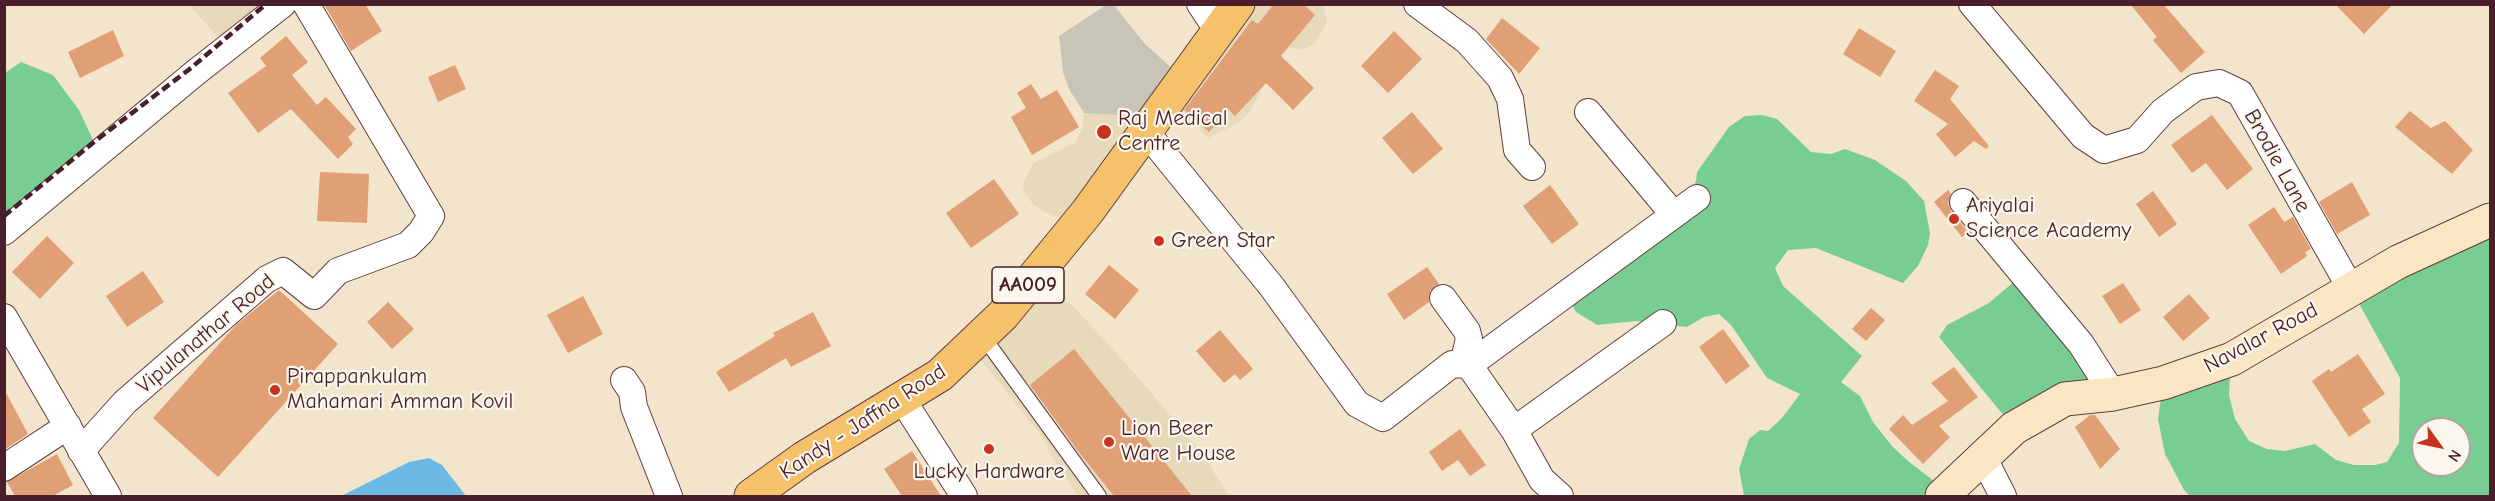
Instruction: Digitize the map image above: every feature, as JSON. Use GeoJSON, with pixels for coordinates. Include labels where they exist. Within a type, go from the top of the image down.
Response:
{"type":"FeatureCollection","features":[{"type":"Feature","properties":{"kind":"highway","name":"Kandy - Jaffna Road"},"geometry":{"type":"LineString","coordinates":[[751,496],[804,458],[940,375],[1003,315],[1078,223],[1238,4]]}},
{"type":"Feature","properties":{"kind":"street"},"geometry":{"type":"LineString","coordinates":[[4,232],[195,73],[283,4]]}},
{"type":"Feature","properties":{"kind":"street","name":"Vipulanathar Road"},"geometry":{"type":"LineString","coordinates":[[81,451],[125,402],[267,279],[283,271],[314,296],[338,271],[408,244],[422,232],[431,216],[306,4]]}},
{"type":"Feature","properties":{"kind":"street"},"geometry":{"type":"LineString","coordinates":[[1200,4],[1218,32]]}},
{"type":"Feature","properties":{"kind":"street"},"geometry":{"type":"LineString","coordinates":[[1417,4],[1467,41],[1500,78],[1510,99],[1517,150],[1532,167]]}},
{"type":"Feature","properties":{"kind":"street","name":"Brodie Lane"},"geometry":{"type":"LineString","coordinates":[[1972,4],[2083,136],[2104,150],[2137,140],[2163,111],[2196,87],[2219,83],[2240,93],[2351,289]]}},
{"type":"Feature","properties":{"kind":"street"},"geometry":{"type":"LineString","coordinates":[[1588,112],[1674,215]]}},
{"type":"Feature","properties":{"kind":"street"},"geometry":{"type":"LineString","coordinates":[[1146,132],[1272,287],[1357,404],[1383,418],[1452,364],[1466,365],[1697,198]]}},
{"type":"Feature","properties":{"kind":"street"},"geometry":{"type":"LineString","coordinates":[[1963,202],[2081,344],[2113,394]]}},
{"type":"Feature","properties":{"kind":"street","name":"Navalar Road"},"geometry":{"type":"LineString","coordinates":[[1942,496],[2014,428],[2065,399],[2113,394],[2163,383],[2232,359],[2398,262],[2490,220]]}},
{"type":"Feature","properties":{"kind":"street"},"geometry":{"type":"LineString","coordinates":[[1443,298],[1467,331],[1469,339],[1466,365],[1514,430],[1542,480],[1560,496]]}},
{"type":"Feature","properties":{"kind":"street"},"geometry":{"type":"LineString","coordinates":[[4,317],[108,496]]}},
{"type":"Feature","properties":{"kind":"street"},"geometry":{"type":"LineString","coordinates":[[1514,430],[1663,323]]}},
{"type":"Feature","properties":{"kind":"street"},"geometry":{"type":"LineString","coordinates":[[624,380],[632,392],[634,406],[669,496]]}},
{"type":"Feature","properties":{"kind":"street"},"geometry":{"type":"LineString","coordinates":[[902,399],[964,496]]}},
{"type":"Feature","properties":{"kind":"street"},"geometry":{"type":"LineString","coordinates":[[4,468],[68,426]]}},
{"type":"Feature","properties":{"kind":"street"},"geometry":{"type":"LineString","coordinates":[[1983,457],[2003,496]]}},
{"type":"Feature","properties":{"kind":"lane"},"geometry":{"type":"LineString","coordinates":[[982,334],[1099,496]]}},
{"type":"Feature","properties":{"kind":"shaded area"},"geometry":{"type":"Polygon","coordinates":[[[189,5],[271,5],[227,47],[189,5]]]}},
{"type":"Feature","properties":{"kind":"shaded area"},"geometry":{"type":"Polygon","coordinates":[[[1106,5],[1114,5],[1145,44],[1184,79],[1146,132],[1118,115],[1084,113],[1069,89],[1063,72],[1059,36],[1106,5]]]}},
{"type":"Feature","properties":{"kind":"shaded area"},"geometry":{"type":"Polygon","coordinates":[[[1238,5],[1320,5],[1325,9],[1327,22],[1315,43],[1303,50],[1285,46],[1250,111],[1240,122],[1208,138],[1169,100],[1238,5]]]}},
{"type":"Feature","properties":{"kind":"shaded area"},"geometry":{"type":"Polygon","coordinates":[[[1084,113],[1118,115],[1146,132],[1077,225],[1045,212],[1033,204],[1024,192],[1023,183],[1034,163],[1076,142],[1082,128],[1084,113]]]}},
{"type":"Feature","properties":{"kind":"shaded area"},"geometry":{"type":"Polygon","coordinates":[[[1039,281],[1075,308],[1138,377],[1203,455],[1229,496],[1078,496],[1053,459],[1043,438],[970,346],[1039,281]]]}},
{"type":"Feature","properties":{"kind":"green space"},"geometry":{"type":"Polygon","coordinates":[[[21,62],[53,75],[79,110],[94,142],[5,216],[5,73],[21,62]]]}},
{"type":"Feature","properties":{"kind":"green space"},"geometry":{"type":"Polygon","coordinates":[[[1762,115],[1777,119],[1811,152],[1831,154],[1845,149],[1875,160],[1906,181],[1924,201],[1930,233],[1928,245],[1918,266],[1903,283],[1816,248],[1788,250],[1775,268],[1783,286],[1862,356],[1841,382],[1860,396],[1873,422],[1892,446],[1947,491],[1942,496],[1744,496],[1739,469],[1749,439],[1760,430],[1768,431],[1782,418],[1800,394],[1767,378],[1731,325],[1719,314],[1704,317],[1687,327],[1636,321],[1597,325],[1576,312],[1563,289],[1691,191],[1697,172],[1729,127],[1745,116],[1762,115]]]}},
{"type":"Feature","properties":{"kind":"green space"},"geometry":{"type":"Polygon","coordinates":[[[2488,221],[2490,244],[2490,496],[2190,496],[2184,490],[2165,454],[2158,419],[2163,383],[2231,359],[2229,395],[2235,419],[2249,441],[2267,449],[2285,451],[2315,444],[2336,460],[2354,465],[2375,465],[2387,462],[2399,443],[2400,378],[2351,289],[2488,221]]]}},
{"type":"Feature","properties":{"kind":"green space"},"geometry":{"type":"Polygon","coordinates":[[[2023,274],[2113,394],[2014,428],[1939,337],[1947,325],[1989,303],[2023,274]]]}},
{"type":"Feature","properties":{"kind":"water"},"geometry":{"type":"Polygon","coordinates":[[[429,458],[442,465],[466,496],[341,496],[409,462],[429,458]]]}},
{"type":"Feature","properties":{"kind":"building"},"geometry":{"type":"Polygon","coordinates":[[[324,4],[365,4],[382,31],[351,51],[324,4]]]}},
{"type":"Feature","properties":{"kind":"building"},"geometry":{"type":"Polygon","coordinates":[[[1274,4],[1303,4],[1315,15],[1281,56],[1314,88],[1293,110],[1266,83],[1235,116],[1228,109],[1209,132],[1184,110],[1252,20],[1258,24],[1274,4]]]}},
{"type":"Feature","properties":{"kind":"building"},"geometry":{"type":"Polygon","coordinates":[[[2130,4],[2163,4],[2205,52],[2181,73],[2153,40],[2157,37],[2130,4]]]}},
{"type":"Feature","properties":{"kind":"building"},"geometry":{"type":"Polygon","coordinates":[[[2335,4],[2393,4],[2364,34],[2335,4]]]}},
{"type":"Feature","properties":{"kind":"building"},"geometry":{"type":"Polygon","coordinates":[[[1502,18],[1540,48],[1519,74],[1486,39],[1502,18]]]}},
{"type":"Feature","properties":{"kind":"building"},"geometry":{"type":"Polygon","coordinates":[[[1859,28],[1896,51],[1880,77],[1843,54],[1859,28]]]}},
{"type":"Feature","properties":{"kind":"building"},"geometry":{"type":"Polygon","coordinates":[[[113,30],[124,56],[80,78],[68,52],[113,30]]]}},
{"type":"Feature","properties":{"kind":"building"},"geometry":{"type":"Polygon","coordinates":[[[1394,31],[1422,59],[1388,93],[1361,66],[1394,31]]]}},
{"type":"Feature","properties":{"kind":"building"},"geometry":{"type":"Polygon","coordinates":[[[286,36],[308,62],[292,75],[317,105],[326,97],[356,129],[348,137],[353,144],[338,159],[291,109],[258,133],[228,93],[266,66],[260,58],[286,36]]]}},
{"type":"Feature","properties":{"kind":"building"},"geometry":{"type":"Polygon","coordinates":[[[455,65],[466,89],[438,102],[428,77],[455,65]]]}},
{"type":"Feature","properties":{"kind":"building"},"geometry":{"type":"Polygon","coordinates":[[[1935,70],[1959,86],[1950,99],[1989,146],[1986,149],[1974,141],[1955,157],[1936,134],[1948,124],[1914,101],[1935,70]]]}},
{"type":"Feature","properties":{"kind":"building"},"geometry":{"type":"Polygon","coordinates":[[[1031,84],[1041,99],[1057,90],[1079,127],[1032,155],[1011,117],[1026,108],[1017,93],[1031,84]]]}},
{"type":"Feature","properties":{"kind":"building"},"geometry":{"type":"Polygon","coordinates":[[[2410,111],[2431,128],[2445,121],[2473,150],[2452,174],[2395,127],[2410,111]]]}},
{"type":"Feature","properties":{"kind":"building"},"geometry":{"type":"Polygon","coordinates":[[[1412,112],[1443,149],[1413,174],[1382,138],[1412,112]]]}},
{"type":"Feature","properties":{"kind":"building"},"geometry":{"type":"Polygon","coordinates":[[[2212,115],[2253,169],[2227,190],[2206,163],[2192,173],[2171,145],[2212,115]]]}},
{"type":"Feature","properties":{"kind":"building"},"geometry":{"type":"Polygon","coordinates":[[[320,172],[369,174],[367,223],[317,221],[320,172]]]}},
{"type":"Feature","properties":{"kind":"building"},"geometry":{"type":"Polygon","coordinates":[[[994,179],[1019,214],[971,248],[946,213],[994,179]]]}},
{"type":"Feature","properties":{"kind":"building"},"geometry":{"type":"Polygon","coordinates":[[[2352,182],[2370,215],[2337,234],[2319,202],[2352,182]]]}},
{"type":"Feature","properties":{"kind":"building"},"geometry":{"type":"Polygon","coordinates":[[[1550,185],[1579,224],[1552,244],[1523,206],[1550,185]]]}},
{"type":"Feature","properties":{"kind":"building"},"geometry":{"type":"Polygon","coordinates":[[[1948,190],[1951,194],[1948,204],[1951,211],[1968,232],[1962,237],[1934,202],[1948,190]]]}},
{"type":"Feature","properties":{"kind":"building"},"geometry":{"type":"Polygon","coordinates":[[[2153,191],[2177,224],[2159,237],[2136,204],[2153,191]]]}},
{"type":"Feature","properties":{"kind":"building"},"geometry":{"type":"Polygon","coordinates":[[[2274,207],[2284,222],[2293,217],[2311,249],[2305,252],[2307,256],[2281,274],[2248,225],[2274,207]]]}},
{"type":"Feature","properties":{"kind":"building"},"geometry":{"type":"Polygon","coordinates":[[[47,236],[74,263],[40,299],[12,272],[47,236]]]}},
{"type":"Feature","properties":{"kind":"building"},"geometry":{"type":"Polygon","coordinates":[[[1109,265],[1139,290],[1115,319],[1085,294],[1109,265]]]}},
{"type":"Feature","properties":{"kind":"building"},"geometry":{"type":"Polygon","coordinates":[[[1427,267],[1439,284],[1430,291],[1429,302],[1404,320],[1387,294],[1427,267]]]}},
{"type":"Feature","properties":{"kind":"building"},"geometry":{"type":"Polygon","coordinates":[[[143,271],[164,302],[127,327],[106,296],[143,271]]]}},
{"type":"Feature","properties":{"kind":"building"},"geometry":{"type":"Polygon","coordinates":[[[2123,283],[2141,310],[2120,324],[2102,296],[2123,283]]]}},
{"type":"Feature","properties":{"kind":"building"},"geometry":{"type":"Polygon","coordinates":[[[279,290],[338,344],[218,477],[153,418],[236,325],[279,290]]]}},
{"type":"Feature","properties":{"kind":"building"},"geometry":{"type":"Polygon","coordinates":[[[2189,294],[2210,318],[2183,341],[2163,317],[2189,294]]]}},
{"type":"Feature","properties":{"kind":"building"},"geometry":{"type":"Polygon","coordinates":[[[583,296],[603,334],[568,353],[547,315],[583,296]]]}},
{"type":"Feature","properties":{"kind":"building"},"geometry":{"type":"Polygon","coordinates":[[[388,302],[414,329],[392,349],[367,322],[388,302]]]}},
{"type":"Feature","properties":{"kind":"building"},"geometry":{"type":"Polygon","coordinates":[[[1871,308],[1885,320],[1866,341],[1852,329],[1871,308]]]}},
{"type":"Feature","properties":{"kind":"building"},"geometry":{"type":"Polygon","coordinates":[[[813,312],[831,346],[791,367],[786,358],[729,392],[716,372],[775,336],[773,333],[813,312]]]}},
{"type":"Feature","properties":{"kind":"building"},"geometry":{"type":"Polygon","coordinates":[[[1723,329],[1750,366],[1726,384],[1699,347],[1723,329]]]}},
{"type":"Feature","properties":{"kind":"building"},"geometry":{"type":"Polygon","coordinates":[[[1220,330],[1253,369],[1240,380],[1235,374],[1224,383],[1196,351],[1220,330]]]}},
{"type":"Feature","properties":{"kind":"building","name":"Lion Beer Ware House"},"geometry":{"type":"Polygon","coordinates":[[[1074,349],[1192,496],[1114,496],[1030,385],[1074,349]]]}},
{"type":"Feature","properties":{"kind":"building"},"geometry":{"type":"Polygon","coordinates":[[[2358,354],[2385,394],[2362,409],[2371,422],[2349,437],[2312,381],[2329,369],[2331,372],[2358,354]]]}},
{"type":"Feature","properties":{"kind":"building"},"geometry":{"type":"Polygon","coordinates":[[[1954,367],[1978,397],[1939,426],[1950,437],[1923,464],[1889,429],[1903,415],[1912,425],[1948,401],[1931,383],[1954,367]]]}},
{"type":"Feature","properties":{"kind":"building"},"geometry":{"type":"Polygon","coordinates":[[[4,389],[28,434],[4,450],[4,389]]]}},
{"type":"Feature","properties":{"kind":"building"},"geometry":{"type":"Polygon","coordinates":[[[2090,415],[2095,415],[2120,449],[2100,469],[2075,427],[2090,415]]]}},
{"type":"Feature","properties":{"kind":"building"},"geometry":{"type":"Polygon","coordinates":[[[1460,429],[1486,465],[1470,476],[1458,460],[1442,471],[1429,452],[1460,429]]]}},
{"type":"Feature","properties":{"kind":"building"},"geometry":{"type":"Polygon","coordinates":[[[912,451],[941,496],[902,496],[884,469],[912,451]]]}},
{"type":"Feature","properties":{"kind":"building"},"geometry":{"type":"Polygon","coordinates":[[[57,454],[73,485],[53,496],[15,496],[7,482],[57,454]]]}},
{"type":"Feature","properties":{"kind":"railway"},"geometry":{"type":"LineString","coordinates":[[4,216],[94,142],[191,68],[266,4]]}},
{"type":"Feature","properties":{"kind":"place","name":"Raj Medical Centre"},"geometry":{"type":"Point","coordinates":[1104,132]}},
{"type":"Feature","properties":{"kind":"place","name":"Ariyalai Science Academy"},"geometry":{"type":"Point","coordinates":[1954,219]}},
{"type":"Feature","properties":{"kind":"place","name":"Green Star"},"geometry":{"type":"Point","coordinates":[1159,241]}},
{"type":"Feature","properties":{"kind":"place","name":"Pirappankulam Mahamari Amman Kovil"},"geometry":{"type":"Point","coordinates":[275,390]}},
{"type":"Feature","properties":{"kind":"place","name":"Lion Beer Ware House"},"geometry":{"type":"Point","coordinates":[1109,442]}},
{"type":"Feature","properties":{"kind":"place","name":"Lucky Hardware"},"geometry":{"type":"Point","coordinates":[989,449]}}]}
